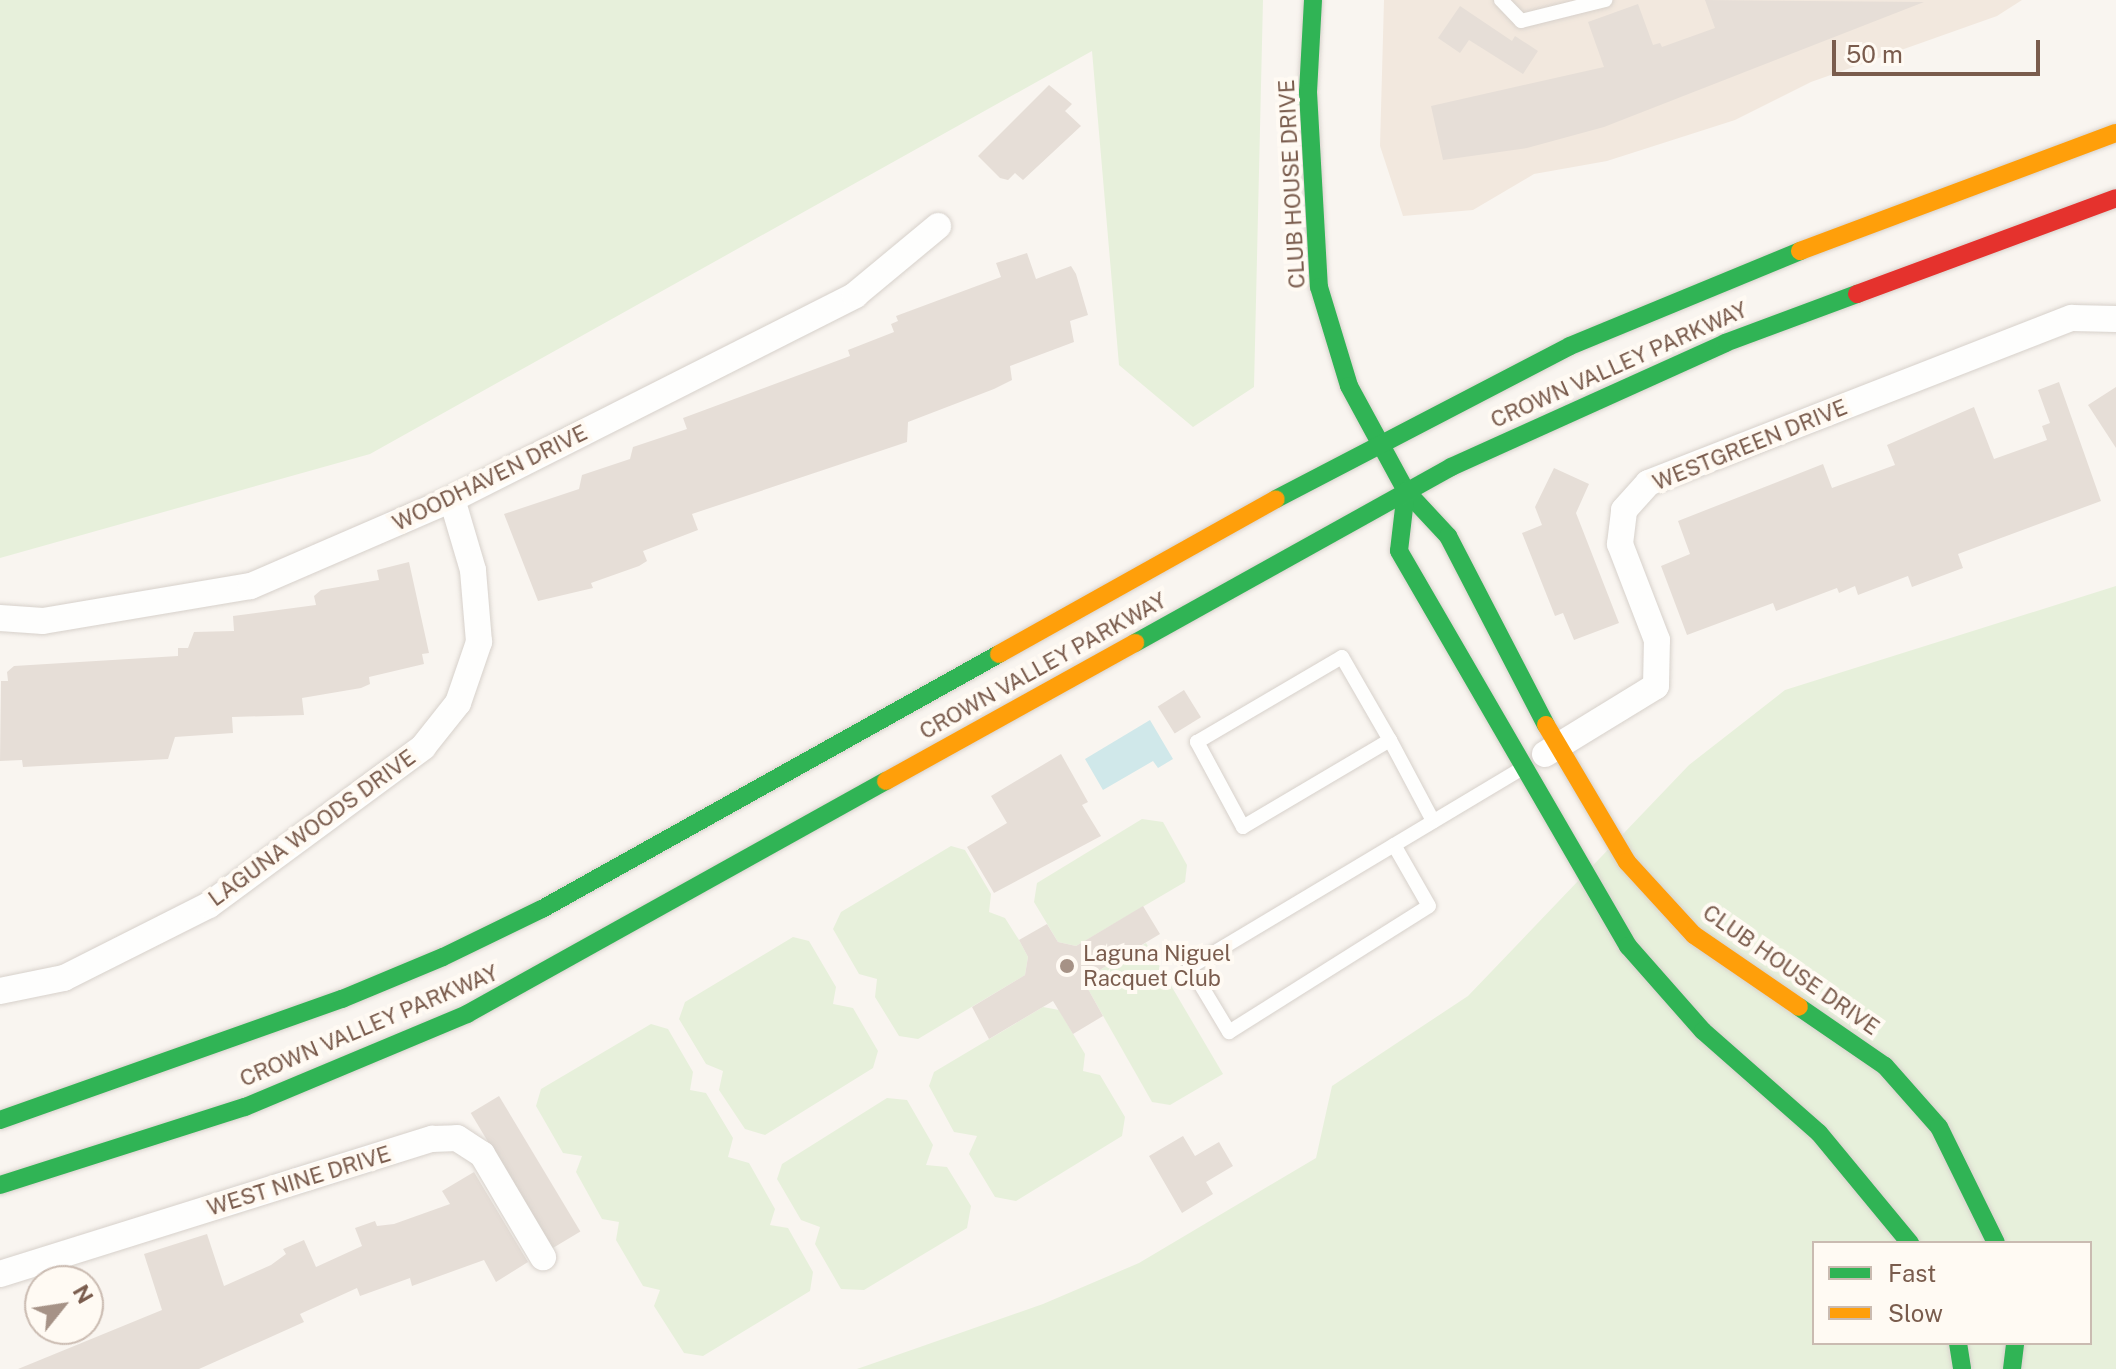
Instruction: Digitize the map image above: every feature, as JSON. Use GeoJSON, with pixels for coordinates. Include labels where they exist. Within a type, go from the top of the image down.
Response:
{"type":"FeatureCollection","features":[{"type":"Feature","properties":{"kind":"main road","name":"CLUB HOUSE DRIVE"},"geometry":{"type":"LineString","coordinates":[[1313,0],[1308,92],[1319,287],[1349,386],[1406,491],[1448,536],[1557,746],[1627,862],[1694,935],[1885,1066],[1939,1127],[1995,1241]]}},
{"type":"Feature","properties":{"kind":"main road","name":"CROWN VALLEY PARKWAY"},"geometry":{"type":"LineString","coordinates":[[0,1120],[342,999],[528,916],[1380,442],[1570,346],[1754,268],[2116,133]]}},
{"type":"Feature","properties":{"kind":"main road","name":"CROWN VALLEY PARKWAY"},"geometry":{"type":"LineString","coordinates":[[0,1185],[245,1107],[467,1014],[1406,491],[1725,343],[2116,198]]}},
{"type":"Feature","properties":{"kind":"main road"},"geometry":{"type":"LineString","coordinates":[[1406,491],[1399,551],[1521,769],[1628,946],[1703,1031],[1819,1133],[1908,1241]]}},
{"type":"Feature","properties":{"kind":"main road"},"geometry":{"type":"LineString","coordinates":[[1958,1345],[1962,1369]]}},
{"type":"Feature","properties":{"kind":"main road"},"geometry":{"type":"LineString","coordinates":[[2012,1369],[2015,1345]]}},
{"type":"Feature","properties":{"kind":"street","name":"WOODHAVEN DRIVE"},"geometry":{"type":"LineString","coordinates":[[0,618],[43,621],[251,586],[452,499],[855,295],[938,226]]}},
{"type":"Feature","properties":{"kind":"street","name":"WESTGREEN DRIVE"},"geometry":{"type":"LineString","coordinates":[[1521,769],[1656,686],[1657,640],[1620,544],[1624,510],[1648,483],[2072,318],[2116,319]]}},
{"type":"Feature","properties":{"kind":"street","name":"LAGUNA WOODS DRIVE"},"geometry":{"type":"LineString","coordinates":[[0,991],[64,978],[209,905],[423,747],[458,703],[479,642],[473,570],[452,499]]}},
{"type":"Feature","properties":{"kind":"street","name":"WEST NINE DRIVE"},"geometry":{"type":"LineString","coordinates":[[0,1274],[432,1139],[457,1138],[482,1154],[543,1257]]}},
{"type":"Feature","properties":{"kind":"lane"},"geometry":{"type":"LineString","coordinates":[[1501,0],[1521,21],[1605,0]]}},
{"type":"Feature","properties":{"kind":"lane"},"geometry":{"type":"LineString","coordinates":[[1390,740],[1243,827],[1197,742],[1342,657],[1390,740],[1433,821]]}},
{"type":"Feature","properties":{"kind":"lane"},"geometry":{"type":"LineString","coordinates":[[1394,845],[1429,906],[1229,1032],[1190,967],[1521,769]]}},
{"type":"Feature","properties":{"kind":"shaded area"},"geometry":{"type":"Polygon","coordinates":[[[1384,0],[2022,0],[1997,16],[1811,82],[1735,120],[1607,161],[1534,174],[1473,210],[1403,216],[1380,146],[1384,0]]]}},
{"type":"Feature","properties":{"kind":"green space"},"geometry":{"type":"Polygon","coordinates":[[[0,0],[1263,0],[1254,387],[1193,427],[1119,365],[1092,51],[370,454],[0,558],[0,0]]]}},
{"type":"Feature","properties":{"kind":"green space"},"geometry":{"type":"Polygon","coordinates":[[[2116,586],[2116,1369],[857,1369],[1043,1304],[1139,1263],[1316,1158],[1332,1086],[1468,996],[1689,765],[1785,690],[2116,586]]]}},
{"type":"Feature","properties":{"kind":"green space"},"geometry":{"type":"Polygon","coordinates":[[[1142,819],[1163,822],[1187,865],[1185,882],[1076,946],[1058,942],[1034,902],[1037,883],[1142,819]]]}},
{"type":"Feature","properties":{"kind":"green space"},"geometry":{"type":"Polygon","coordinates":[[[951,846],[965,850],[991,894],[989,912],[1005,918],[1019,940],[1028,957],[1025,975],[918,1039],[899,1036],[875,997],[877,979],[859,974],[833,929],[841,912],[951,846]]]}},
{"type":"Feature","properties":{"kind":"green space"},"geometry":{"type":"Polygon","coordinates":[[[793,937],[809,941],[836,987],[833,1004],[853,1008],[878,1051],[873,1068],[765,1135],[745,1129],[719,1090],[723,1071],[706,1064],[679,1019],[685,1002],[793,937]]]}},
{"type":"Feature","properties":{"kind":"green space"},"geometry":{"type":"Polygon","coordinates":[[[1146,943],[1223,1074],[1170,1105],[1152,1102],[1089,991],[1091,975],[1146,943]]]}},
{"type":"Feature","properties":{"kind":"green space"},"geometry":{"type":"Polygon","coordinates":[[[1043,1007],[1059,1010],[1085,1054],[1083,1071],[1100,1075],[1125,1117],[1122,1136],[1016,1201],[995,1197],[969,1154],[977,1136],[954,1132],[929,1086],[934,1072],[1043,1007]]]}},
{"type":"Feature","properties":{"kind":"green space"},"geometry":{"type":"Polygon","coordinates":[[[651,1024],[668,1029],[693,1072],[690,1090],[706,1093],[733,1138],[728,1157],[749,1163],[775,1209],[770,1225],[788,1228],[813,1272],[810,1291],[703,1356],[684,1353],[654,1306],[660,1290],[643,1286],[616,1240],[619,1222],[602,1219],[576,1172],[582,1156],[563,1153],[536,1106],[541,1089],[651,1024]]]}},
{"type":"Feature","properties":{"kind":"green space"},"geometry":{"type":"Polygon","coordinates":[[[887,1098],[907,1100],[933,1145],[926,1165],[947,1167],[971,1206],[967,1228],[864,1290],[841,1289],[815,1244],[820,1227],[801,1220],[777,1179],[782,1164],[887,1098]]]}},
{"type":"Feature","properties":{"kind":"water"},"geometry":{"type":"Polygon","coordinates":[[[1150,720],[1173,759],[1158,768],[1153,761],[1103,790],[1085,759],[1150,720]]]}},
{"type":"Feature","properties":{"kind":"building"},"geometry":{"type":"Polygon","coordinates":[[[1705,0],[1924,2],[1604,127],[1527,148],[1443,160],[1431,106],[1604,67],[1588,22],[1638,4],[1653,45],[1660,43],[1662,47],[1715,28],[1705,0]]]}},
{"type":"Feature","properties":{"kind":"building"},"geometry":{"type":"Polygon","coordinates":[[[1460,6],[1512,41],[1515,36],[1538,51],[1523,74],[1469,40],[1460,53],[1438,38],[1460,6]]]}},
{"type":"Feature","properties":{"kind":"building"},"geometry":{"type":"Polygon","coordinates":[[[1049,85],[1072,104],[1065,111],[1081,126],[1023,180],[1015,173],[1008,180],[1000,178],[978,156],[1049,85]]]}},
{"type":"Feature","properties":{"kind":"building"},"geometry":{"type":"Polygon","coordinates":[[[1027,253],[1036,279],[1071,266],[1076,274],[1088,315],[1070,321],[1074,342],[1010,366],[1012,380],[994,389],[908,422],[907,442],[692,514],[698,530],[643,551],[647,561],[639,566],[591,583],[593,588],[538,601],[504,514],[579,489],[582,475],[630,459],[633,447],[687,429],[683,418],[850,356],[848,350],[894,332],[891,324],[898,321],[896,316],[1001,277],[996,263],[1027,253]]]}},
{"type":"Feature","properties":{"kind":"building"},"geometry":{"type":"Polygon","coordinates":[[[2059,382],[2101,501],[1958,554],[1963,568],[1912,587],[1908,576],[1858,595],[1855,586],[1839,593],[1837,588],[1776,611],[1773,603],[1687,635],[1661,566],[1690,554],[1678,521],[1823,464],[1832,488],[1895,465],[1887,445],[1974,407],[1994,459],[2047,440],[2042,426],[2050,423],[2038,390],[2059,382]]]}},
{"type":"Feature","properties":{"kind":"building"},"geometry":{"type":"Polygon","coordinates":[[[2116,387],[2116,448],[2088,405],[2116,387]]]}},
{"type":"Feature","properties":{"kind":"building"},"geometry":{"type":"Polygon","coordinates":[[[1554,468],[1589,484],[1576,513],[1619,623],[1574,640],[1563,613],[1555,616],[1522,533],[1542,525],[1535,507],[1554,468]]]}},
{"type":"Feature","properties":{"kind":"building"},"geometry":{"type":"Polygon","coordinates":[[[409,562],[429,653],[422,654],[424,664],[369,677],[370,684],[361,688],[302,698],[304,715],[232,717],[233,733],[175,737],[168,759],[23,767],[22,760],[0,761],[1,681],[8,681],[7,672],[14,666],[178,656],[178,648],[188,648],[194,632],[234,631],[233,616],[316,605],[314,596],[321,590],[379,580],[377,570],[409,562]]]}},
{"type":"Feature","properties":{"kind":"building"},"geometry":{"type":"Polygon","coordinates":[[[1184,690],[1201,717],[1175,734],[1158,706],[1184,690]]]}},
{"type":"Feature","properties":{"kind":"building"},"geometry":{"type":"Polygon","coordinates":[[[1061,754],[1088,802],[1082,805],[1101,836],[994,893],[967,847],[1007,823],[991,796],[1061,754]]]}},
{"type":"Feature","properties":{"kind":"building","name":"Laguna Niguel Racquet Club"},"geometry":{"type":"Polygon","coordinates":[[[1143,906],[1160,934],[1083,980],[1103,1016],[1073,1034],[1053,1001],[989,1039],[972,1007],[1025,975],[1028,957],[1019,940],[1047,924],[1058,942],[1076,946],[1143,906]]]}},
{"type":"Feature","properties":{"kind":"building"},"geometry":{"type":"Polygon","coordinates":[[[499,1096],[580,1231],[552,1248],[471,1113],[499,1096]]]}},
{"type":"Feature","properties":{"kind":"building"},"geometry":{"type":"Polygon","coordinates":[[[1183,1136],[1195,1156],[1219,1142],[1233,1166],[1206,1182],[1213,1194],[1182,1213],[1149,1156],[1183,1136]]]}},
{"type":"Feature","properties":{"kind":"building"},"geometry":{"type":"Polygon","coordinates":[[[474,1172],[528,1262],[496,1282],[484,1260],[412,1286],[410,1278],[360,1296],[357,1288],[300,1314],[304,1322],[199,1369],[18,1369],[77,1345],[104,1345],[104,1334],[162,1310],[144,1254],[207,1234],[224,1286],[271,1265],[286,1254],[283,1249],[304,1240],[316,1267],[362,1246],[355,1228],[375,1221],[377,1226],[394,1224],[450,1204],[442,1191],[474,1172]]]}},
{"type":"Feature","properties":{"kind":"traffic: fast"},"geometry":{"type":"LineString","coordinates":[[1313,0],[1308,92],[1319,287],[1349,386],[1406,491],[1448,536],[1546,725]]}},
{"type":"Feature","properties":{"kind":"traffic: fast"},"geometry":{"type":"LineString","coordinates":[[1276,499],[1570,346],[1800,251]]}},
{"type":"Feature","properties":{"kind":"traffic: fast"},"geometry":{"type":"LineString","coordinates":[[1135,643],[1451,467],[1725,343],[1857,294]]}},
{"type":"Feature","properties":{"kind":"traffic: fast"},"geometry":{"type":"LineString","coordinates":[[1406,491],[1399,551],[1628,946],[1703,1031],[1819,1133],[1908,1241]]}},
{"type":"Feature","properties":{"kind":"traffic: fast"},"geometry":{"type":"LineString","coordinates":[[0,1120],[342,999],[443,957],[542,909],[999,654]]}},
{"type":"Feature","properties":{"kind":"traffic: fast"},"geometry":{"type":"LineString","coordinates":[[0,1185],[245,1107],[467,1014],[886,781]]}},
{"type":"Feature","properties":{"kind":"traffic: fast"},"geometry":{"type":"LineString","coordinates":[[1799,1007],[1885,1066],[1939,1127],[1995,1241]]}},
{"type":"Feature","properties":{"kind":"traffic: fast"},"geometry":{"type":"LineString","coordinates":[[1958,1345],[1962,1369]]}},
{"type":"Feature","properties":{"kind":"traffic: fast"},"geometry":{"type":"LineString","coordinates":[[2012,1369],[2015,1345]]}},
{"type":"Feature","properties":{"kind":"traffic: slow"},"geometry":{"type":"LineString","coordinates":[[1800,251],[2116,133]]}},
{"type":"Feature","properties":{"kind":"traffic: slow"},"geometry":{"type":"LineString","coordinates":[[999,654],[1276,499]]}},
{"type":"Feature","properties":{"kind":"traffic: slow"},"geometry":{"type":"LineString","coordinates":[[886,781],[1135,643]]}},
{"type":"Feature","properties":{"kind":"traffic: slow"},"geometry":{"type":"LineString","coordinates":[[1546,725],[1627,862],[1694,935],[1799,1007]]}},
{"type":"Feature","properties":{"kind":"traffic: jam"},"geometry":{"type":"LineString","coordinates":[[1857,294],[2116,198]]}},
{"type":"Feature","properties":{"kind":"place","name":"Laguna Niguel Racquet Club"},"geometry":{"type":"Point","coordinates":[1067,966]}}]}
